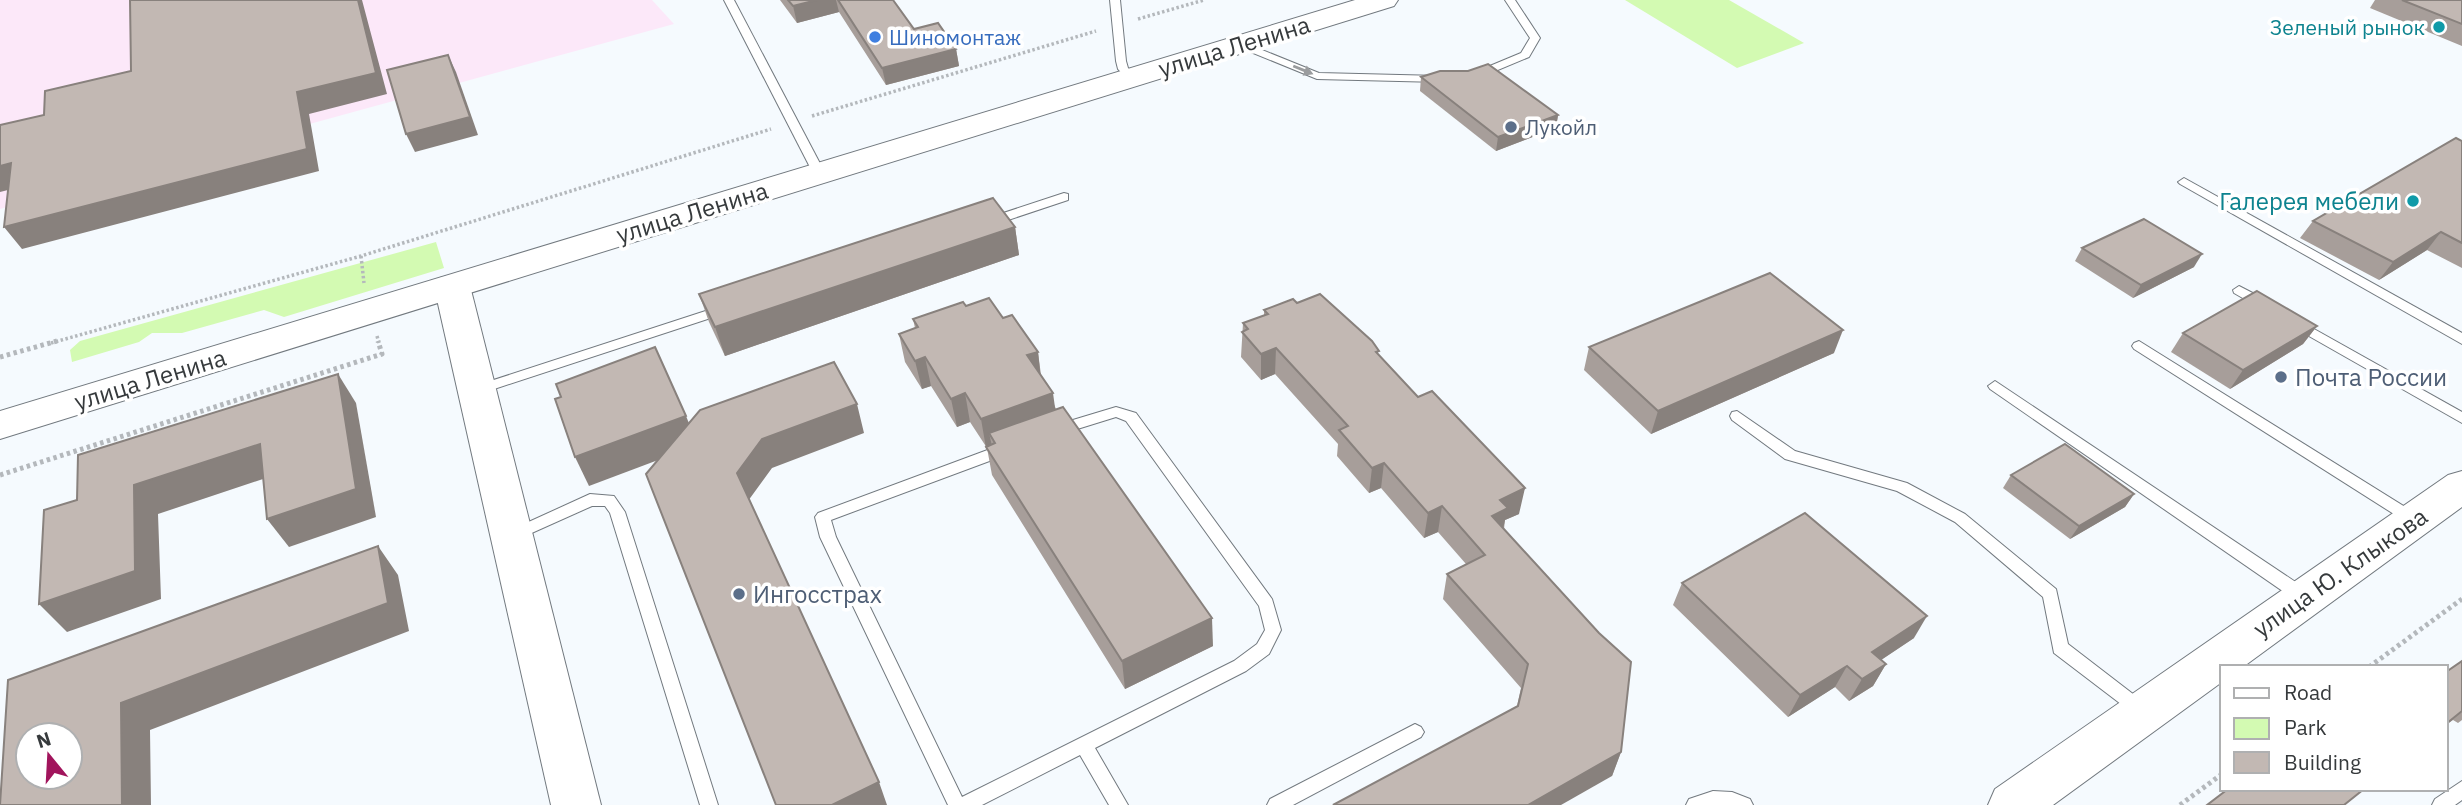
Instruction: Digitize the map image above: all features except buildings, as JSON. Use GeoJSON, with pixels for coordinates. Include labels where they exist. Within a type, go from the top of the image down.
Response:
{"type":"FeatureCollection","features":[{"type":"Feature","properties":{"kind":"main road","name":"улица Ленина"},"geometry":{"type":"LineString","coordinates":[[0,425],[1384,0]]}},
{"type":"Feature","properties":{"kind":"main road"},"geometry":{"type":"LineString","coordinates":[[452,286],[576,805]]}},
{"type":"Feature","properties":{"kind":"main road","name":"улица Ю. Клыкова"},"geometry":{"type":"LineString","coordinates":[[2013,805],[2462,486]]}},
{"type":"Feature","properties":{"kind":"lane"},"geometry":{"type":"LineString","coordinates":[[729,0],[819,173]]}},
{"type":"Feature","properties":{"kind":"lane"},"geometry":{"type":"LineString","coordinates":[[1115,0],[1123,69],[1132,78]]}},
{"type":"Feature","properties":{"kind":"lane"},"geometry":{"type":"LineString","coordinates":[[1465,79],[1525,55],[1535,38],[1510,0]]}},
{"type":"Feature","properties":{"kind":"lane"},"geometry":{"type":"LineString","coordinates":[[1240,44],[1317,76],[1453,79]]}},
{"type":"Feature","properties":{"kind":"lane"},"geometry":{"type":"LineString","coordinates":[[2184,182],[2462,339]]}},
{"type":"Feature","properties":{"kind":"lane"},"geometry":{"type":"LineString","coordinates":[[973,227],[1064,197]]}},
{"type":"Feature","properties":{"kind":"lane"},"geometry":{"type":"LineString","coordinates":[[2239,290],[2462,418]]}},
{"type":"Feature","properties":{"kind":"lane"},"geometry":{"type":"LineString","coordinates":[[477,390],[738,304]]}},
{"type":"Feature","properties":{"kind":"lane"},"geometry":{"type":"LineString","coordinates":[[2139,346],[2414,520]]}},
{"type":"Feature","properties":{"kind":"lane"},"geometry":{"type":"LineString","coordinates":[[1995,386],[2304,597]]}},
{"type":"Feature","properties":{"kind":"lane"},"geometry":{"type":"LineString","coordinates":[[964,805],[1240,666],[1264,649],[1273,630],[1266,604],[1131,417],[1116,412],[1096,416],[1044,435]]}},
{"type":"Feature","properties":{"kind":"lane"},"geometry":{"type":"LineString","coordinates":[[1737,416],[1790,455],[1902,488],[1960,518],[2050,594],[2060,648],[2144,712]]}},
{"type":"Feature","properties":{"kind":"lane"},"geometry":{"type":"LineString","coordinates":[[957,805],[828,537],[823,517],[1018,445]]}},
{"type":"Feature","properties":{"kind":"lane"},"geometry":{"type":"LineString","coordinates":[[512,536],[590,500],[609,500],[617,512],[709,805]]}},
{"type":"Feature","properties":{"kind":"lane"},"geometry":{"type":"LineString","coordinates":[[1276,805],[1415,732]]}},
{"type":"Feature","properties":{"kind":"lane"},"geometry":{"type":"LineString","coordinates":[[1084,744],[1119,805]]}},
{"type":"Feature","properties":{"kind":"lane"},"geometry":{"type":"LineString","coordinates":[[2441,805],[2462,789]]}},
{"type":"Feature","properties":{"kind":"lane"},"geometry":{"type":"LineString","coordinates":[[1695,805],[1706,800],[1731,798],[1744,805]]}},
{"type":"Feature","properties":{"kind":"path"},"geometry":{"type":"LineString","coordinates":[[0,357],[361,256],[792,122],[1204,0]]}},
{"type":"Feature","properties":{"kind":"path"},"geometry":{"type":"LineString","coordinates":[[361,256],[365,296]]}},
{"type":"Feature","properties":{"kind":"path"},"geometry":{"type":"LineString","coordinates":[[0,475],[382,354],[375,329]]}},
{"type":"Feature","properties":{"kind":"path"},"geometry":{"type":"LineString","coordinates":[[2372,665],[2462,598]]}},
{"type":"Feature","properties":{"kind":"path"},"geometry":{"type":"LineString","coordinates":[[2180,805],[2220,775]]}},
{"type":"Feature","properties":{"kind":"shaded area"},"geometry":{"type":"Polygon","coordinates":[[[0,0],[652,0],[674,24],[0,209],[0,0]]]}},
{"type":"Feature","properties":{"kind":"green space"},"geometry":{"type":"Polygon","coordinates":[[[1625,0],[1729,0],[1804,43],[1737,68],[1625,0]]]}},
{"type":"Feature","properties":{"kind":"green space"},"geometry":{"type":"Polygon","coordinates":[[[436,242],[444,268],[284,317],[264,310],[182,333],[152,333],[139,342],[72,362],[70,350],[80,341],[436,242]]]}},
{"type":"Feature","properties":{"kind":"place","name":"Зеленый рынок"},"geometry":{"type":"Point","coordinates":[2439,27]}},
{"type":"Feature","properties":{"kind":"place","name":"Шиномонтаж"},"geometry":{"type":"Point","coordinates":[875,37]}},
{"type":"Feature","properties":{"kind":"place","name":"Лукойл"},"geometry":{"type":"Point","coordinates":[1511,127]}},
{"type":"Feature","properties":{"kind":"place","name":"Галерея мебели"},"geometry":{"type":"Point","coordinates":[2413,201]}},
{"type":"Feature","properties":{"kind":"place","name":"Почта России"},"geometry":{"type":"Point","coordinates":[2281,377]}},
{"type":"Feature","properties":{"kind":"place","name":"Ингосстрах"},"geometry":{"type":"Point","coordinates":[739,594]}}]}
